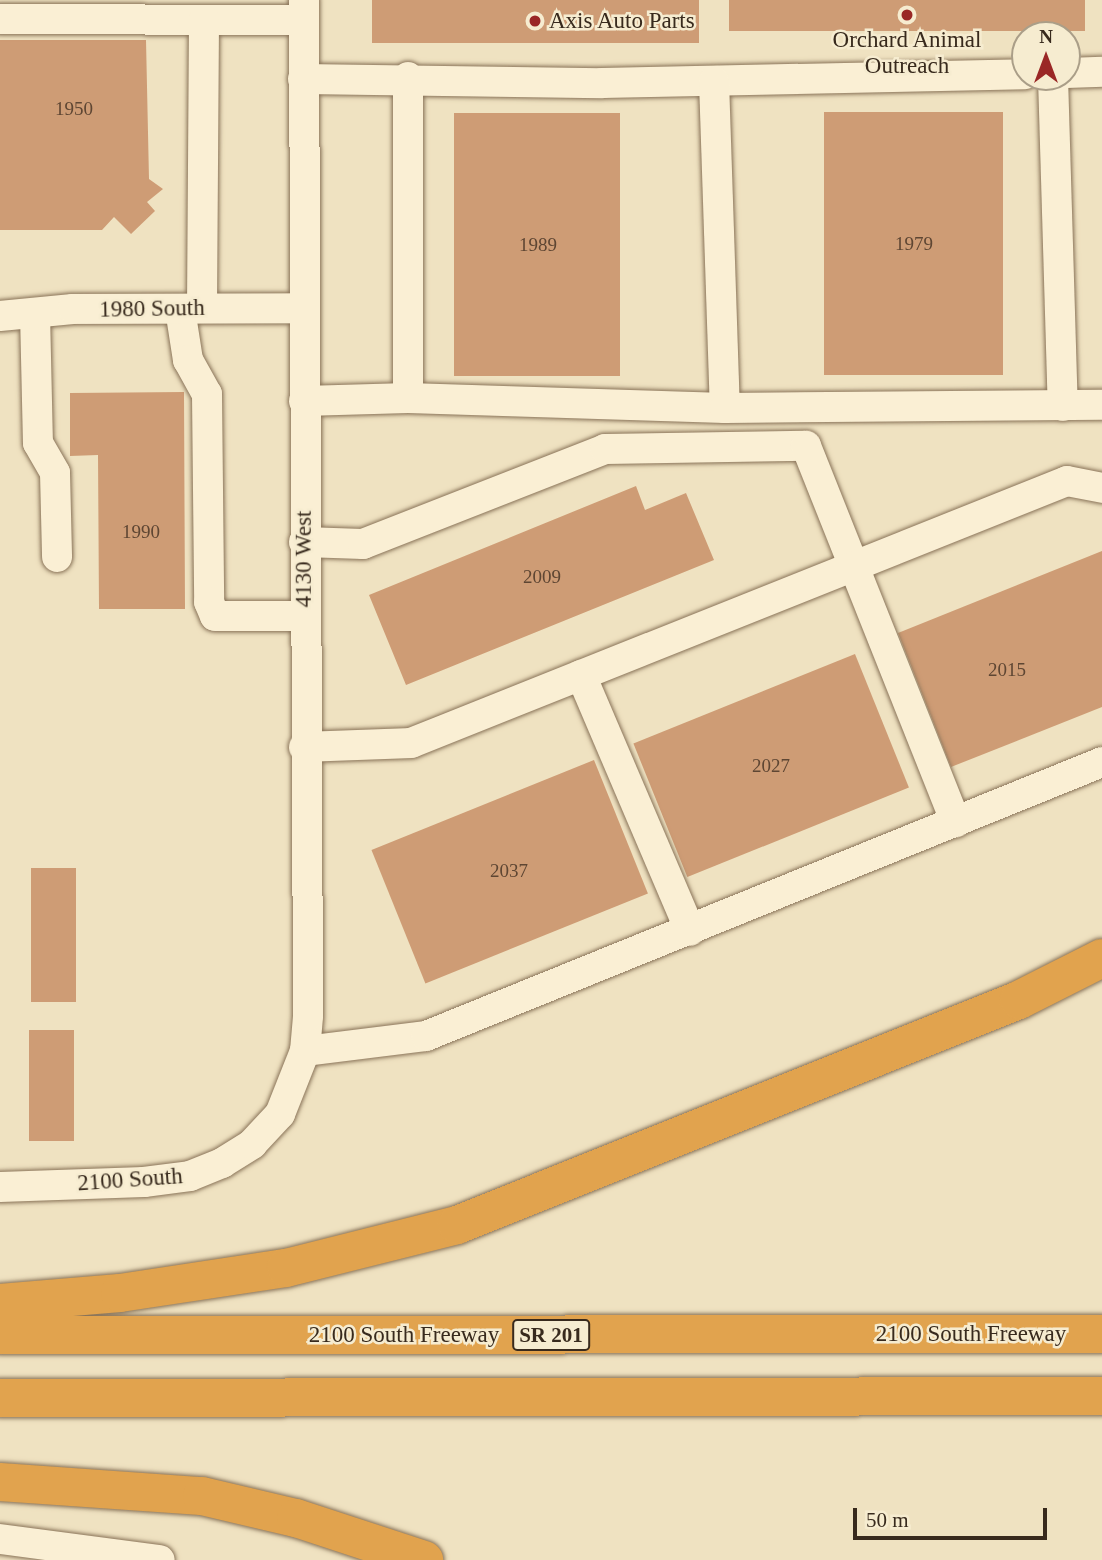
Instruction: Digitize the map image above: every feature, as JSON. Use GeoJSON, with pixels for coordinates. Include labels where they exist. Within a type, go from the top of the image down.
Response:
{"type":"FeatureCollection","features":[{"type":"Feature","properties":{"kind":"highway"},"geometry":{"type":"LineString","coordinates":[[1019,1000],[1102,958]]}},
{"type":"Feature","properties":{"kind":"highway"},"geometry":{"type":"LineString","coordinates":[[0,1303],[120,1293],[286,1268],[457,1225],[1019,1000],[1102,973]]}},
{"type":"Feature","properties":{"kind":"highway","name":"2100 South Freeway"},"geometry":{"type":"LineString","coordinates":[[0,1335],[1102,1334]]}},
{"type":"Feature","properties":{"kind":"highway"},"geometry":{"type":"LineString","coordinates":[[0,1398],[1102,1396]]}},
{"type":"Feature","properties":{"kind":"highway"},"geometry":{"type":"LineString","coordinates":[[0,1482],[202,1496],[296,1518],[424,1560]]}},
{"type":"Feature","properties":{"kind":"street"},"geometry":{"type":"LineString","coordinates":[[0,19],[204,20],[304,10]]}},
{"type":"Feature","properties":{"kind":"street","name":"4130 West"},"geometry":{"type":"LineString","coordinates":[[280,1114],[304,1051],[309,1016],[304,747],[304,10]]}},
{"type":"Feature","properties":{"kind":"street"},"geometry":{"type":"LineString","coordinates":[[204,20],[188,360],[207,394],[209,602],[215,616],[304,616]]}},
{"type":"Feature","properties":{"kind":"street"},"geometry":{"type":"LineString","coordinates":[[1081,73],[1102,72]]}},
{"type":"Feature","properties":{"kind":"street"},"geometry":{"type":"LineString","coordinates":[[303,79],[408,77],[601,83],[1011,74]]}},
{"type":"Feature","properties":{"kind":"street"},"geometry":{"type":"LineString","coordinates":[[408,77],[408,398]]}},
{"type":"Feature","properties":{"kind":"street"},"geometry":{"type":"LineString","coordinates":[[715,81],[725,408]]}},
{"type":"Feature","properties":{"kind":"street"},"geometry":{"type":"LineString","coordinates":[[1053,91],[1063,406]]}},
{"type":"Feature","properties":{"kind":"street","name":"1980 South"},"geometry":{"type":"LineString","coordinates":[[0,316],[191,308],[304,308]]}},
{"type":"Feature","properties":{"kind":"street"},"geometry":{"type":"LineString","coordinates":[[35,313],[38,443],[55,473],[57,557]]}},
{"type":"Feature","properties":{"kind":"street"},"geometry":{"type":"LineString","coordinates":[[304,401],[408,398],[725,408],[1102,405]]}},
{"type":"Feature","properties":{"kind":"street"},"geometry":{"type":"LineString","coordinates":[[304,542],[363,544],[606,449],[806,446],[852,567],[956,821]]}},
{"type":"Feature","properties":{"kind":"street"},"geometry":{"type":"LineString","coordinates":[[304,747],[411,743],[1068,481],[1102,488]]}},
{"type":"Feature","properties":{"kind":"street"},"geometry":{"type":"LineString","coordinates":[[581,675],[690,932]]}},
{"type":"Feature","properties":{"kind":"street"},"geometry":{"type":"LineString","coordinates":[[304,1051],[426,1036],[690,932],[1102,762]]}},
{"type":"Feature","properties":{"kind":"street","name":"2100 South"},"geometry":{"type":"LineString","coordinates":[[0,1187],[190,1177],[252,1144],[280,1114]]}},
{"type":"Feature","properties":{"kind":"street"},"geometry":{"type":"LineString","coordinates":[[0,1539],[160,1560]]}},
{"type":"Feature","properties":{"kind":"building","name":"Axis Auto Parts"},"geometry":{"type":"Polygon","coordinates":[[[372,0],[699,0],[699,43],[372,43],[372,0]]]}},
{"type":"Feature","properties":{"kind":"building","name":"Orchard Animal Outreach"},"geometry":{"type":"Polygon","coordinates":[[[729,0],[1085,0],[1085,31],[1081,31],[1081,21],[1011,21],[1011,31],[729,31],[729,0]]]}},
{"type":"Feature","properties":{"kind":"building"},"geometry":{"type":"Polygon","coordinates":[[[0,40],[146,40],[149,179],[163,189],[147,202],[155,211],[131,234],[114,217],[102,230],[0,230],[0,40]]]}},
{"type":"Feature","properties":{"kind":"building"},"geometry":{"type":"Polygon","coordinates":[[[824,112],[1003,112],[1003,375],[824,375],[824,112]]]}},
{"type":"Feature","properties":{"kind":"building"},"geometry":{"type":"Polygon","coordinates":[[[454,113],[620,113],[620,376],[454,376],[454,113]]]}},
{"type":"Feature","properties":{"kind":"building"},"geometry":{"type":"Polygon","coordinates":[[[184,392],[185,609],[99,609],[98,455],[70,456],[70,393],[184,392]]]}},
{"type":"Feature","properties":{"kind":"building"},"geometry":{"type":"Polygon","coordinates":[[[636,486],[645,510],[686,493],[714,560],[406,685],[369,595],[636,486]]]}},
{"type":"Feature","properties":{"kind":"building"},"geometry":{"type":"Polygon","coordinates":[[[1102,551],[1102,707],[951,767],[898,633],[1102,551]]]}},
{"type":"Feature","properties":{"kind":"building"},"geometry":{"type":"Polygon","coordinates":[[[855,654],[909,788],[687,877],[633,744],[855,654]]]}},
{"type":"Feature","properties":{"kind":"building"},"geometry":{"type":"Polygon","coordinates":[[[594,760],[648,894],[425,983],[371,850],[594,760]]]}},
{"type":"Feature","properties":{"kind":"building"},"geometry":{"type":"Polygon","coordinates":[[[31,868],[76,868],[76,1002],[31,1002],[31,868]]]}},
{"type":"Feature","properties":{"kind":"building"},"geometry":{"type":"Polygon","coordinates":[[[29,1030],[74,1030],[74,1141],[29,1141],[29,1030]]]}},
{"type":"Feature","properties":{"kind":"place","name":"Orchard Animal Outreach"},"geometry":{"type":"Point","coordinates":[907,15]}},
{"type":"Feature","properties":{"kind":"place","name":"Axis Auto Parts"},"geometry":{"type":"Point","coordinates":[535,21]}}]}
